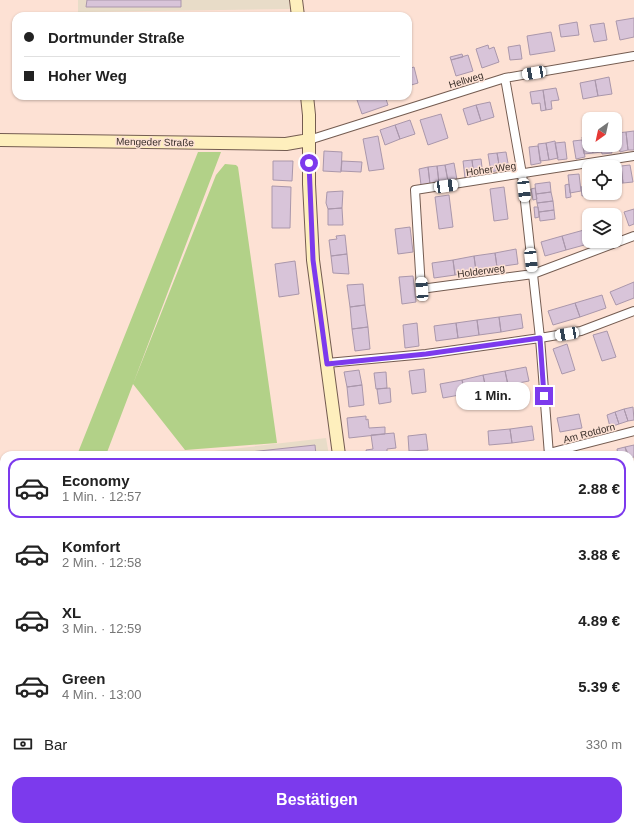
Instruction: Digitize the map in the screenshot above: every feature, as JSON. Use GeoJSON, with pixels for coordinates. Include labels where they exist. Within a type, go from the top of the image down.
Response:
{"type":"FeatureCollection","features":[{"type":"Feature","properties":{"kind":"main road"},"geometry":{"type":"LineString","coordinates":[[296,0],[298,12]]}},
{"type":"Feature","properties":{"kind":"main road"},"geometry":{"type":"LineString","coordinates":[[307,100],[309,184],[313,260],[339,451]]}},
{"type":"Feature","properties":{"kind":"main road","name":"Mengeder Straße"},"geometry":{"type":"LineString","coordinates":[[0,140],[286,144],[309,140]]}},
{"type":"Feature","properties":{"kind":"street","name":"Hellweg"},"geometry":{"type":"LineString","coordinates":[[309,140],[505,78],[634,56]]}},
{"type":"Feature","properties":{"kind":"street","name":"Hoher Weg"},"geometry":{"type":"LineString","coordinates":[[505,78],[522,174],[540,338],[549,451]]}},
{"type":"Feature","properties":{"kind":"street","name":"Hoher Weg"},"geometry":{"type":"LineString","coordinates":[[415,190],[634,156]]}},
{"type":"Feature","properties":{"kind":"street","name":"Holderweg"},"geometry":{"type":"LineString","coordinates":[[415,190],[422,289],[532,274],[634,236]]}},
{"type":"Feature","properties":{"kind":"street"},"geometry":{"type":"LineString","coordinates":[[327,364],[426,354],[540,338],[581,331],[634,312]]}},
{"type":"Feature","properties":{"kind":"street","name":"Am Rotdorn"},"geometry":{"type":"LineString","coordinates":[[560,451],[634,431]]}},
{"type":"Feature","properties":{"kind":"shaded area"},"geometry":{"type":"Polygon","coordinates":[[[78,0],[289,0],[290,9],[78,12],[78,0]]]}},
{"type":"Feature","properties":{"kind":"shaded area"},"geometry":{"type":"Polygon","coordinates":[[[326,438],[328,451],[214,451],[326,438]]]}},
{"type":"Feature","properties":{"kind":"green space"},"geometry":{"type":"Polygon","coordinates":[[[198,152],[221,152],[108,451],[79,451],[198,152]]]}},
{"type":"Feature","properties":{"kind":"green space"},"geometry":{"type":"Polygon","coordinates":[[[225,164],[236,165],[238,167],[277,443],[185,450],[133,384],[216,175],[225,164]]]}},
{"type":"Feature","properties":{"kind":"building"},"geometry":{"type":"Polygon","coordinates":[[[87,0],[181,0],[181,7],[86,7],[87,0]]]}},
{"type":"Feature","properties":{"kind":"building"},"geometry":{"type":"Polygon","coordinates":[[[634,18],[634,37],[620,40],[616,21],[634,18]]]}},
{"type":"Feature","properties":{"kind":"building"},"geometry":{"type":"Polygon","coordinates":[[[577,22],[579,35],[561,37],[559,25],[577,22]]]}},
{"type":"Feature","properties":{"kind":"building"},"geometry":{"type":"Polygon","coordinates":[[[604,23],[607,40],[594,42],[590,25],[604,23]]]}},
{"type":"Feature","properties":{"kind":"building"},"geometry":{"type":"Polygon","coordinates":[[[551,32],[555,51],[530,55],[527,36],[551,32]]]}},
{"type":"Feature","properties":{"kind":"building"},"geometry":{"type":"Polygon","coordinates":[[[488,45],[489,49],[494,47],[499,62],[482,68],[476,49],[488,45]]]}},
{"type":"Feature","properties":{"kind":"building"},"geometry":{"type":"Polygon","coordinates":[[[520,45],[522,59],[510,60],[508,47],[520,45]]]}},
{"type":"Feature","properties":{"kind":"building"},"geometry":{"type":"Polygon","coordinates":[[[462,54],[463,57],[451,60],[450,57],[462,54]]]}},
{"type":"Feature","properties":{"kind":"building"},"geometry":{"type":"Polygon","coordinates":[[[468,55],[473,71],[456,76],[451,60],[468,55]]]}},
{"type":"Feature","properties":{"kind":"building"},"geometry":{"type":"Polygon","coordinates":[[[414,67],[418,83],[412,85],[412,68],[414,67]]]}},
{"type":"Feature","properties":{"kind":"building"},"geometry":{"type":"Polygon","coordinates":[[[609,77],[612,94],[598,96],[595,80],[609,77]]]}},
{"type":"Feature","properties":{"kind":"building"},"geometry":{"type":"Polygon","coordinates":[[[595,80],[598,96],[583,99],[580,83],[595,80]]]}},
{"type":"Feature","properties":{"kind":"building"},"geometry":{"type":"Polygon","coordinates":[[[556,88],[559,100],[551,101],[552,109],[546,110],[543,90],[556,88]]]}},
{"type":"Feature","properties":{"kind":"building"},"geometry":{"type":"Polygon","coordinates":[[[543,90],[546,110],[541,111],[540,103],[532,104],[530,92],[543,90]]]}},
{"type":"Feature","properties":{"kind":"building"},"geometry":{"type":"Polygon","coordinates":[[[357,100],[386,100],[388,105],[362,114],[357,100]]]}},
{"type":"Feature","properties":{"kind":"building"},"geometry":{"type":"Polygon","coordinates":[[[490,102],[494,117],[481,121],[476,105],[490,102]]]}},
{"type":"Feature","properties":{"kind":"building"},"geometry":{"type":"Polygon","coordinates":[[[476,105],[481,121],[468,125],[463,109],[476,105]]]}},
{"type":"Feature","properties":{"kind":"building"},"geometry":{"type":"Polygon","coordinates":[[[441,114],[448,138],[428,145],[420,120],[441,114]]]}},
{"type":"Feature","properties":{"kind":"building"},"geometry":{"type":"Polygon","coordinates":[[[410,120],[415,134],[400,139],[395,125],[410,120]]]}},
{"type":"Feature","properties":{"kind":"building"},"geometry":{"type":"Polygon","coordinates":[[[395,125],[400,139],[385,145],[380,130],[395,125]]]}},
{"type":"Feature","properties":{"kind":"building"},"geometry":{"type":"Polygon","coordinates":[[[634,131],[634,150],[628,150],[626,132],[634,131]]]}},
{"type":"Feature","properties":{"kind":"building"},"geometry":{"type":"Polygon","coordinates":[[[622,132],[626,132],[628,150],[622,152],[622,132]]]}},
{"type":"Feature","properties":{"kind":"building"},"geometry":{"type":"Polygon","coordinates":[[[378,136],[384,169],[369,171],[363,139],[378,136]]]}},
{"type":"Feature","properties":{"kind":"building"},"geometry":{"type":"Polygon","coordinates":[[[582,140],[582,152],[584,152],[585,157],[576,159],[573,141],[582,140]]]}},
{"type":"Feature","properties":{"kind":"building"},"geometry":{"type":"Polygon","coordinates":[[[555,141],[558,158],[549,160],[546,143],[555,141]]]}},
{"type":"Feature","properties":{"kind":"building"},"geometry":{"type":"Polygon","coordinates":[[[565,142],[567,159],[558,160],[555,143],[565,142]]]}},
{"type":"Feature","properties":{"kind":"building"},"geometry":{"type":"Polygon","coordinates":[[[546,143],[549,160],[540,161],[538,144],[546,143]]]}},
{"type":"Feature","properties":{"kind":"building"},"geometry":{"type":"Polygon","coordinates":[[[538,146],[541,163],[531,165],[529,147],[538,146]]]}},
{"type":"Feature","properties":{"kind":"building"},"geometry":{"type":"Polygon","coordinates":[[[324,151],[342,152],[341,172],[323,171],[324,151]]]}},
{"type":"Feature","properties":{"kind":"building"},"geometry":{"type":"Polygon","coordinates":[[[506,152],[509,169],[500,170],[497,153],[506,152]]]}},
{"type":"Feature","properties":{"kind":"building"},"geometry":{"type":"Polygon","coordinates":[[[584,152],[593,152],[593,153],[584,154],[584,152]]]}},
{"type":"Feature","properties":{"kind":"building"},"geometry":{"type":"Polygon","coordinates":[[[602,152],[612,153],[602,154],[602,152]]]}},
{"type":"Feature","properties":{"kind":"building"},"geometry":{"type":"Polygon","coordinates":[[[497,153],[500,170],[491,172],[488,154],[497,153]]]}},
{"type":"Feature","properties":{"kind":"building"},"geometry":{"type":"Polygon","coordinates":[[[481,159],[483,176],[474,177],[472,160],[481,159]]]}},
{"type":"Feature","properties":{"kind":"building"},"geometry":{"type":"Polygon","coordinates":[[[472,160],[474,177],[465,178],[463,161],[472,160]]]}},
{"type":"Feature","properties":{"kind":"building"},"geometry":{"type":"Polygon","coordinates":[[[273,161],[293,161],[292,181],[273,180],[273,161]]]}},
{"type":"Feature","properties":{"kind":"building"},"geometry":{"type":"Polygon","coordinates":[[[342,161],[362,162],[361,172],[341,171],[342,161]]]}},
{"type":"Feature","properties":{"kind":"building"},"geometry":{"type":"Polygon","coordinates":[[[454,163],[457,180],[448,181],[445,165],[454,163]]]}},
{"type":"Feature","properties":{"kind":"building"},"geometry":{"type":"Polygon","coordinates":[[[445,165],[448,181],[439,183],[437,166],[445,165]]]}},
{"type":"Feature","properties":{"kind":"building"},"geometry":{"type":"Polygon","coordinates":[[[630,165],[633,182],[623,183],[622,166],[630,165]]]}},
{"type":"Feature","properties":{"kind":"building"},"geometry":{"type":"Polygon","coordinates":[[[437,166],[439,183],[430,184],[428,167],[437,166]]]}},
{"type":"Feature","properties":{"kind":"building"},"geometry":{"type":"Polygon","coordinates":[[[428,167],[430,184],[421,185],[419,169],[428,167]]]}},
{"type":"Feature","properties":{"kind":"building"},"geometry":{"type":"Polygon","coordinates":[[[579,174],[581,191],[570,193],[568,175],[579,174]]]}},
{"type":"Feature","properties":{"kind":"building"},"geometry":{"type":"Polygon","coordinates":[[[550,182],[551,192],[536,194],[535,184],[550,182]]]}},
{"type":"Feature","properties":{"kind":"building"},"geometry":{"type":"Polygon","coordinates":[[[569,184],[571,197],[566,198],[565,185],[569,184]]]}},
{"type":"Feature","properties":{"kind":"building"},"geometry":{"type":"Polygon","coordinates":[[[272,186],[291,187],[290,228],[272,228],[272,186]]]}},
{"type":"Feature","properties":{"kind":"building"},"geometry":{"type":"Polygon","coordinates":[[[504,187],[508,219],[494,221],[490,189],[504,187]]]}},
{"type":"Feature","properties":{"kind":"building"},"geometry":{"type":"Polygon","coordinates":[[[535,188],[537,199],[533,200],[531,189],[535,188]]]}},
{"type":"Feature","properties":{"kind":"building"},"geometry":{"type":"Polygon","coordinates":[[[343,191],[342,208],[328,209],[326,203],[327,192],[343,191]]]}},
{"type":"Feature","properties":{"kind":"building"},"geometry":{"type":"Polygon","coordinates":[[[551,192],[553,201],[537,203],[536,194],[551,192]]]}},
{"type":"Feature","properties":{"kind":"building"},"geometry":{"type":"Polygon","coordinates":[[[449,195],[453,227],[439,229],[435,197],[449,195]]]}},
{"type":"Feature","properties":{"kind":"building"},"geometry":{"type":"Polygon","coordinates":[[[553,201],[554,210],[539,212],[537,203],[553,201]]]}},
{"type":"Feature","properties":{"kind":"building"},"geometry":{"type":"Polygon","coordinates":[[[534,207],[538,207],[539,217],[535,218],[534,207]]]}},
{"type":"Feature","properties":{"kind":"building"},"geometry":{"type":"Polygon","coordinates":[[[342,208],[343,225],[328,225],[328,209],[342,208]]]}},
{"type":"Feature","properties":{"kind":"building"},"geometry":{"type":"Polygon","coordinates":[[[634,209],[634,224],[629,226],[624,212],[634,209]]]}},
{"type":"Feature","properties":{"kind":"building"},"geometry":{"type":"Polygon","coordinates":[[[554,210],[555,219],[540,221],[539,212],[554,210]]]}},
{"type":"Feature","properties":{"kind":"building"},"geometry":{"type":"Polygon","coordinates":[[[410,227],[413,252],[398,254],[395,229],[410,227]]]}},
{"type":"Feature","properties":{"kind":"building"},"geometry":{"type":"Polygon","coordinates":[[[582,231],[582,246],[566,250],[562,236],[582,231]]]}},
{"type":"Feature","properties":{"kind":"building"},"geometry":{"type":"Polygon","coordinates":[[[345,235],[347,254],[331,256],[329,240],[337,239],[336,236],[345,235]]]}},
{"type":"Feature","properties":{"kind":"building"},"geometry":{"type":"Polygon","coordinates":[[[562,236],[566,250],[545,256],[541,242],[562,236]]]}},
{"type":"Feature","properties":{"kind":"building"},"geometry":{"type":"Polygon","coordinates":[[[516,249],[518,264],[497,267],[495,253],[516,249]]]}},
{"type":"Feature","properties":{"kind":"building"},"geometry":{"type":"Polygon","coordinates":[[[495,253],[497,267],[476,271],[474,256],[495,253]]]}},
{"type":"Feature","properties":{"kind":"building"},"geometry":{"type":"Polygon","coordinates":[[[347,254],[349,274],[333,273],[331,256],[347,254]]]}},
{"type":"Feature","properties":{"kind":"building"},"geometry":{"type":"Polygon","coordinates":[[[474,256],[476,271],[455,275],[453,260],[474,256]]]}},
{"type":"Feature","properties":{"kind":"building"},"geometry":{"type":"Polygon","coordinates":[[[453,260],[455,275],[434,278],[432,263],[453,260]]]}},
{"type":"Feature","properties":{"kind":"building"},"geometry":{"type":"Polygon","coordinates":[[[295,261],[299,294],[279,297],[275,264],[295,261]]]}},
{"type":"Feature","properties":{"kind":"building"},"geometry":{"type":"Polygon","coordinates":[[[413,276],[416,302],[402,304],[399,277],[413,276]]]}},
{"type":"Feature","properties":{"kind":"building"},"geometry":{"type":"Polygon","coordinates":[[[634,282],[634,298],[616,305],[610,292],[634,282]]]}},
{"type":"Feature","properties":{"kind":"building"},"geometry":{"type":"Polygon","coordinates":[[[363,284],[365,305],[350,307],[347,285],[363,284]]]}},
{"type":"Feature","properties":{"kind":"building"},"geometry":{"type":"Polygon","coordinates":[[[602,295],[606,308],[580,317],[575,303],[602,295]]]}},
{"type":"Feature","properties":{"kind":"building"},"geometry":{"type":"Polygon","coordinates":[[[575,303],[580,317],[553,325],[548,311],[575,303]]]}},
{"type":"Feature","properties":{"kind":"building"},"geometry":{"type":"Polygon","coordinates":[[[365,305],[368,327],[352,329],[350,307],[365,305]]]}},
{"type":"Feature","properties":{"kind":"building"},"geometry":{"type":"Polygon","coordinates":[[[521,314],[523,328],[501,332],[499,317],[521,314]]]}},
{"type":"Feature","properties":{"kind":"building"},"geometry":{"type":"Polygon","coordinates":[[[499,317],[501,332],[479,335],[477,320],[499,317]]]}},
{"type":"Feature","properties":{"kind":"building"},"geometry":{"type":"Polygon","coordinates":[[[477,320],[479,335],[458,338],[456,323],[477,320]]]}},
{"type":"Feature","properties":{"kind":"building"},"geometry":{"type":"Polygon","coordinates":[[[417,323],[419,346],[405,348],[403,325],[417,323]]]}},
{"type":"Feature","properties":{"kind":"building"},"geometry":{"type":"Polygon","coordinates":[[[456,323],[458,338],[436,341],[434,326],[456,323]]]}},
{"type":"Feature","properties":{"kind":"building"},"geometry":{"type":"Polygon","coordinates":[[[368,327],[370,349],[355,351],[352,329],[368,327]]]}},
{"type":"Feature","properties":{"kind":"building"},"geometry":{"type":"Polygon","coordinates":[[[607,331],[616,357],[602,361],[593,335],[607,331]]]}},
{"type":"Feature","properties":{"kind":"building"},"geometry":{"type":"Polygon","coordinates":[[[567,344],[575,370],[562,374],[553,349],[567,344]]]}},
{"type":"Feature","properties":{"kind":"building"},"geometry":{"type":"Polygon","coordinates":[[[526,367],[529,381],[508,385],[505,371],[526,367]]]}},
{"type":"Feature","properties":{"kind":"building"},"geometry":{"type":"Polygon","coordinates":[[[424,369],[426,392],[412,394],[409,371],[424,369]]]}},
{"type":"Feature","properties":{"kind":"building"},"geometry":{"type":"Polygon","coordinates":[[[359,370],[362,385],[347,387],[344,372],[359,370]]]}},
{"type":"Feature","properties":{"kind":"building"},"geometry":{"type":"Polygon","coordinates":[[[505,371],[508,385],[486,389],[483,375],[505,371]]]}},
{"type":"Feature","properties":{"kind":"building"},"geometry":{"type":"Polygon","coordinates":[[[386,372],[387,388],[376,389],[374,373],[386,372]]]}},
{"type":"Feature","properties":{"kind":"building"},"geometry":{"type":"Polygon","coordinates":[[[483,375],[486,389],[465,394],[462,380],[483,375]]]}},
{"type":"Feature","properties":{"kind":"building"},"geometry":{"type":"Polygon","coordinates":[[[462,380],[465,394],[443,398],[440,384],[462,380]]]}},
{"type":"Feature","properties":{"kind":"building"},"geometry":{"type":"Polygon","coordinates":[[[362,385],[364,405],[349,407],[347,387],[362,385]]]}},
{"type":"Feature","properties":{"kind":"building"},"geometry":{"type":"Polygon","coordinates":[[[390,388],[391,402],[379,404],[377,389],[390,388]]]}},
{"type":"Feature","properties":{"kind":"building"},"geometry":{"type":"Polygon","coordinates":[[[633,407],[634,420],[628,421],[624,409],[633,407]]]}},
{"type":"Feature","properties":{"kind":"building"},"geometry":{"type":"Polygon","coordinates":[[[624,409],[628,421],[619,424],[615,412],[624,409]]]}},
{"type":"Feature","properties":{"kind":"building"},"geometry":{"type":"Polygon","coordinates":[[[615,412],[619,424],[610,427],[607,415],[615,412]]]}},
{"type":"Feature","properties":{"kind":"building"},"geometry":{"type":"Polygon","coordinates":[[[579,414],[582,428],[560,432],[557,418],[579,414]]]}},
{"type":"Feature","properties":{"kind":"building"},"geometry":{"type":"Polygon","coordinates":[[[366,416],[366,420],[368,419],[369,428],[385,427],[385,434],[349,438],[347,418],[366,416]]]}},
{"type":"Feature","properties":{"kind":"building"},"geometry":{"type":"Polygon","coordinates":[[[532,426],[534,440],[512,443],[510,429],[532,426]]]}},
{"type":"Feature","properties":{"kind":"building"},"geometry":{"type":"Polygon","coordinates":[[[510,429],[512,443],[489,445],[488,431],[510,429]]]}},
{"type":"Feature","properties":{"kind":"building"},"geometry":{"type":"Polygon","coordinates":[[[394,433],[396,448],[387,449],[387,451],[366,451],[373,449],[371,435],[394,433]]]}},
{"type":"Feature","properties":{"kind":"building"},"geometry":{"type":"Polygon","coordinates":[[[426,434],[428,450],[409,451],[408,436],[426,434]]]}},
{"type":"Feature","properties":{"kind":"building"},"geometry":{"type":"Polygon","coordinates":[[[315,445],[316,451],[259,451],[315,445]]]}},
{"type":"Feature","properties":{"kind":"building"},"geometry":{"type":"Polygon","coordinates":[[[634,445],[634,451],[627,451],[625,447],[634,445]]]}},
{"type":"Feature","properties":{"kind":"building"},"geometry":{"type":"Polygon","coordinates":[[[625,447],[626,451],[617,451],[617,449],[625,447]]]}},
{"type":"Feature","properties":{"kind":"route"},"geometry":{"type":"LineString","coordinates":[[309,163],[313,260],[327,364],[426,354],[540,338],[544,396]]}}]}
